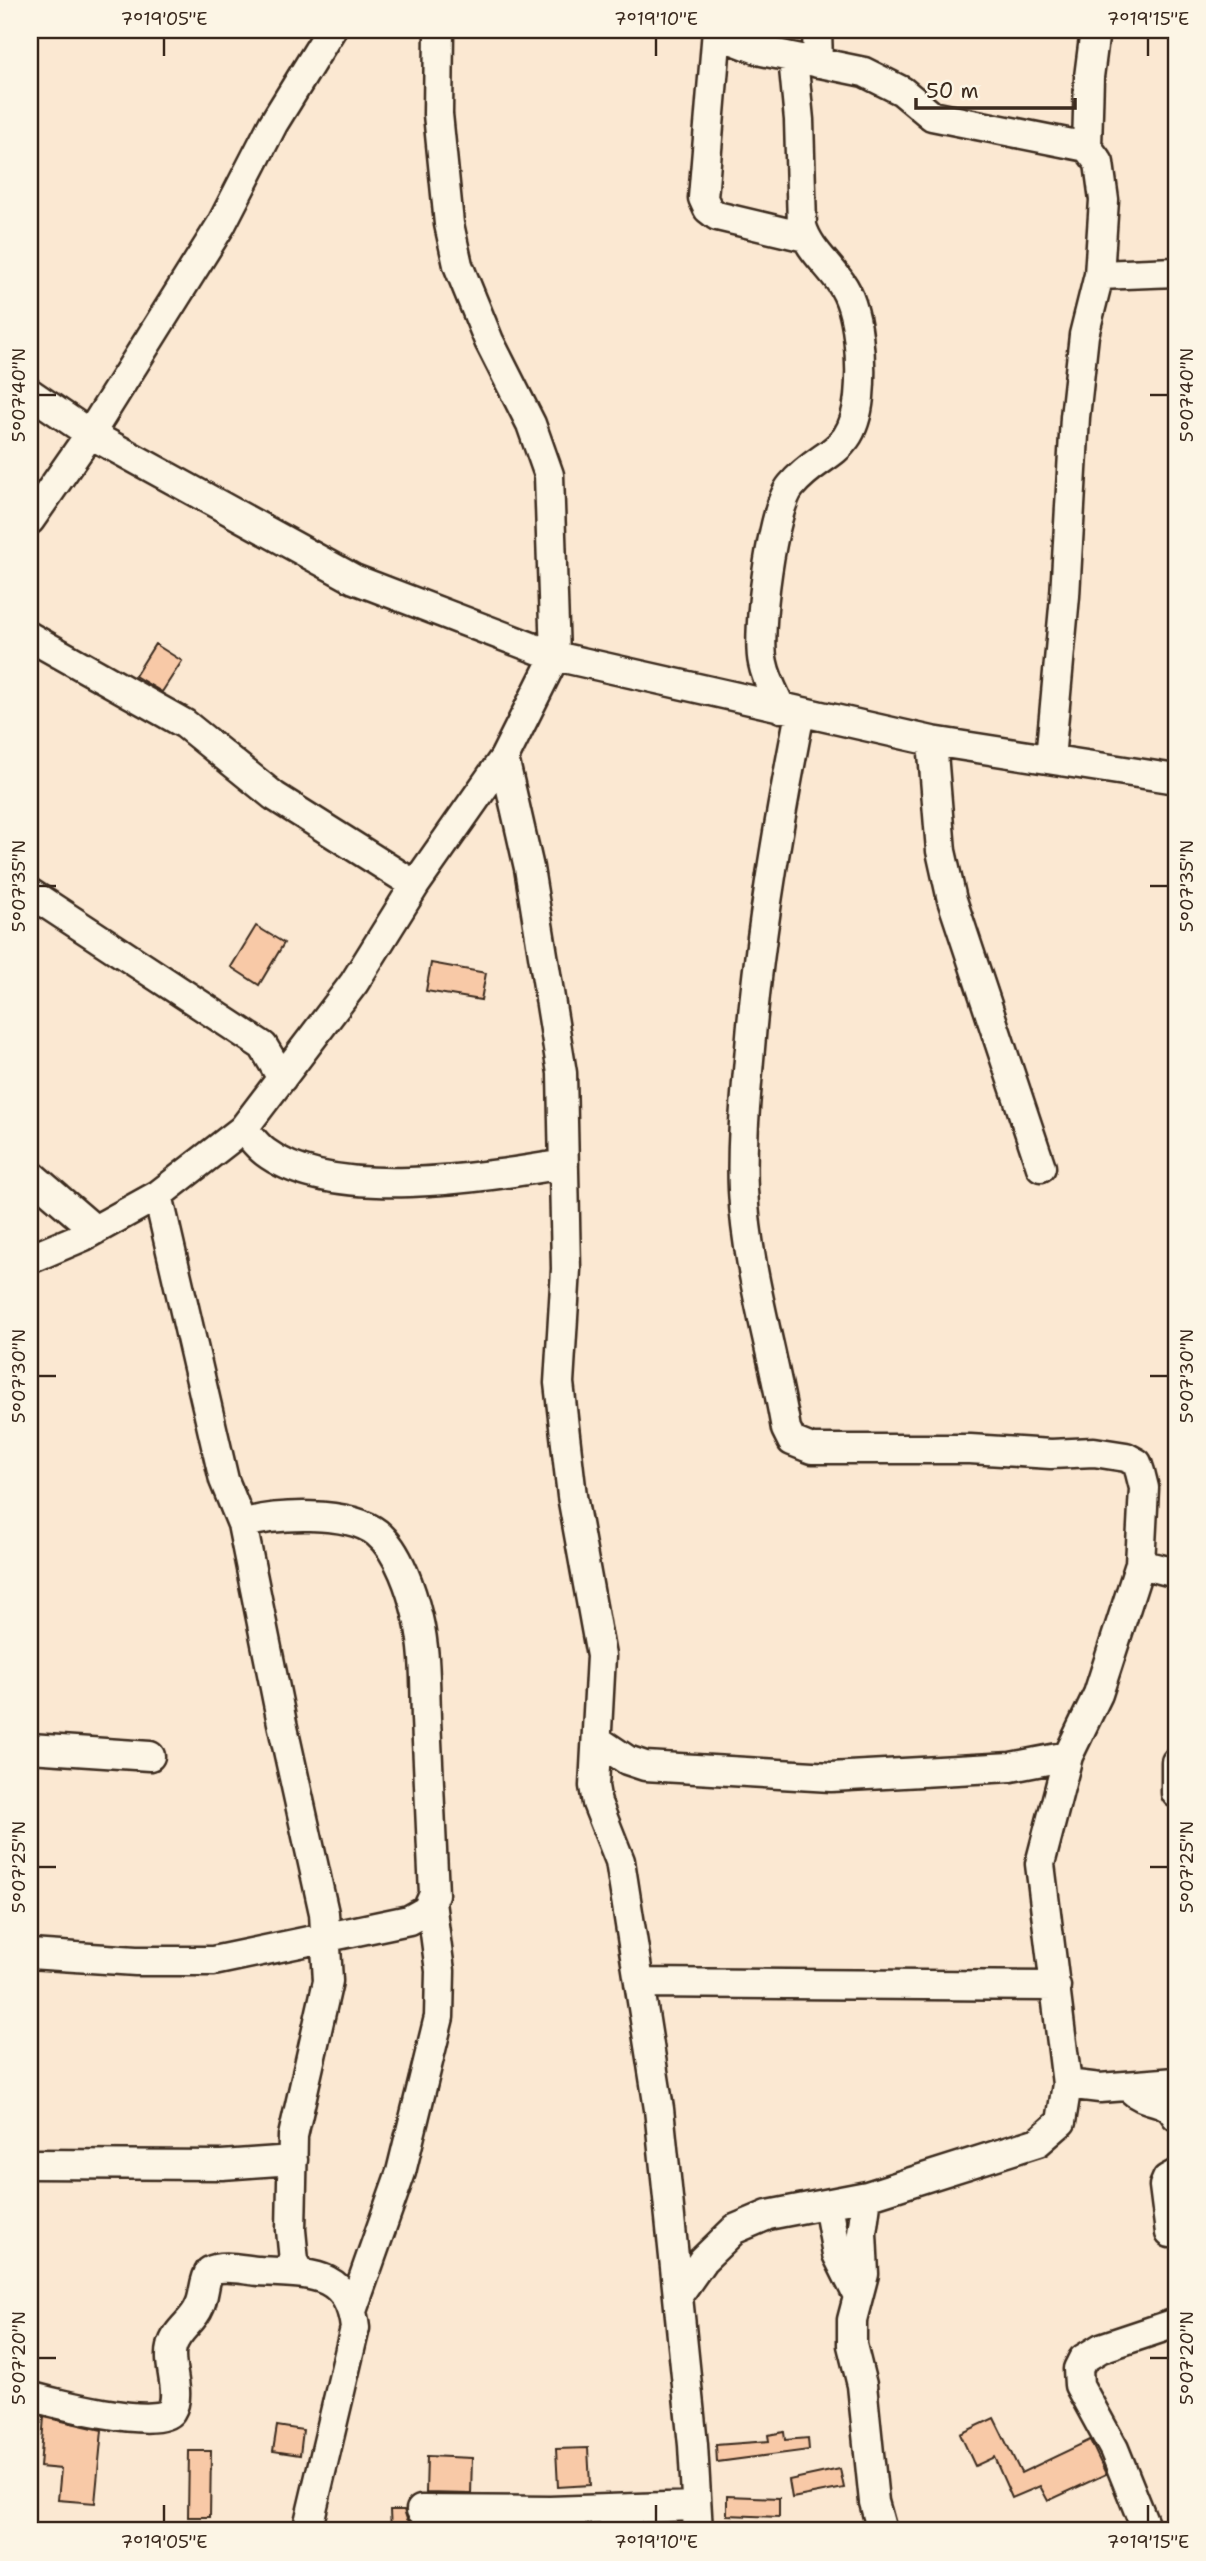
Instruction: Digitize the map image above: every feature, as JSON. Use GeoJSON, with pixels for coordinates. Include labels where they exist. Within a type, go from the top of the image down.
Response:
{"type":"FeatureCollection","features":[{"type":"Feature","properties":{"kind":"street"},"geometry":{"type":"LineString","coordinates":[[30,520],[90,434],[221,225],[273,124],[331,30]]}},
{"type":"Feature","properties":{"kind":"street"},"geometry":{"type":"LineString","coordinates":[[30,1259],[95,1230],[158,1195],[243,1129],[362,971],[415,885],[505,758],[555,656],[549,475],[531,424],[489,341],[458,265],[449,224],[438,114],[439,30]]}},
{"type":"Feature","properties":{"kind":"street"},"geometry":{"type":"LineString","coordinates":[[719,30],[742,45],[864,72],[902,91],[932,116],[1087,147]]}},
{"type":"Feature","properties":{"kind":"street"},"geometry":{"type":"LineString","coordinates":[[719,30],[703,198],[708,209],[717,216],[805,237]]}},
{"type":"Feature","properties":{"kind":"street"},"geometry":{"type":"LineString","coordinates":[[679,2294],[703,2260],[735,2229],[768,2216],[867,2196],[1038,2142],[1061,2122],[1067,2084],[1040,1864],[1068,1756],[1098,1694],[1140,1564],[1144,1488],[1137,1463],[1126,1457],[1094,1452],[1051,1454],[970,1448],[812,1448],[792,1441],[786,1429],[751,1254],[743,1192],[743,1132],[755,986],[779,820],[790,710],[763,664],[761,645],[768,568],[779,512],[791,485],[838,449],[853,429],[859,396],[857,325],[852,305],[843,285],[805,237],[800,202],[799,120],[806,61],[817,30]]}},
{"type":"Feature","properties":{"kind":"street"},"geometry":{"type":"LineString","coordinates":[[1050,759],[1065,596],[1075,417],[1086,325],[1099,275],[1104,200],[1099,163],[1087,147],[1089,78],[1095,30]]}},
{"type":"Feature","properties":{"kind":"street"},"geometry":{"type":"LineString","coordinates":[[1099,275],[1176,272]]}},
{"type":"Feature","properties":{"kind":"street"},"geometry":{"type":"LineString","coordinates":[[30,393],[90,434],[354,579],[555,656],[932,741],[1176,779]]}},
{"type":"Feature","properties":{"kind":"street"},"geometry":{"type":"LineString","coordinates":[[30,637],[185,724],[274,796],[415,885]]}},
{"type":"Feature","properties":{"kind":"street"},"geometry":{"type":"LineString","coordinates":[[932,741],[941,851],[952,900],[1041,1167]]}},
{"type":"Feature","properties":{"kind":"street"},"geometry":{"type":"LineString","coordinates":[[421,2510],[538,2511],[697,2519],[693,2445],[659,2109],[620,1861],[597,1803],[594,1786],[601,1656],[572,1496],[559,1383],[566,1269],[562,1073],[528,869],[505,758]]}},
{"type":"Feature","properties":{"kind":"street"},"geometry":{"type":"LineString","coordinates":[[30,893],[262,1046],[282,1078]]}},
{"type":"Feature","properties":{"kind":"street"},"geometry":{"type":"LineString","coordinates":[[262,1046],[305,1047]]}},
{"type":"Feature","properties":{"kind":"street"},"geometry":{"type":"LineString","coordinates":[[243,1129],[264,1152],[286,1164],[316,1174],[361,1180],[415,1184],[564,1164]]}},
{"type":"Feature","properties":{"kind":"street"},"geometry":{"type":"LineString","coordinates":[[30,1174],[95,1230]]}},
{"type":"Feature","properties":{"kind":"street"},"geometry":{"type":"LineString","coordinates":[[158,1195],[224,1480],[242,1524],[282,1723],[316,1871],[326,1938],[328,1980],[293,2136],[290,2230],[294,2261],[302,2273]]}},
{"type":"Feature","properties":{"kind":"street"},"geometry":{"type":"LineString","coordinates":[[30,1954],[136,1961],[213,1961],[409,1920],[427,1910],[431,1902],[434,1894],[423,1649],[411,1592],[392,1552],[376,1531],[338,1520],[297,1516],[260,1518],[242,1524]]}},
{"type":"Feature","properties":{"kind":"street"},"geometry":{"type":"LineString","coordinates":[[1140,1564],[1176,1573]]}},
{"type":"Feature","properties":{"kind":"street"},"geometry":{"type":"LineString","coordinates":[[597,1740],[627,1760],[645,1766],[801,1777],[1011,1767],[1068,1756]]}},
{"type":"Feature","properties":{"kind":"street"},"geometry":{"type":"LineString","coordinates":[[30,1748],[150,1756]]}},
{"type":"Feature","properties":{"kind":"street"},"geometry":{"type":"LineString","coordinates":[[1176,1762],[1176,1793]]}},
{"type":"Feature","properties":{"kind":"street"},"geometry":{"type":"LineString","coordinates":[[352,2308],[401,2172],[439,2017],[440,1971],[431,1902]]}},
{"type":"Feature","properties":{"kind":"street"},"geometry":{"type":"LineString","coordinates":[[639,1983],[1056,1986]]}},
{"type":"Feature","properties":{"kind":"street"},"geometry":{"type":"LineString","coordinates":[[1067,2084],[1100,2088],[1176,2082]]}},
{"type":"Feature","properties":{"kind":"street"},"geometry":{"type":"LineString","coordinates":[[1130,2087],[1139,2096],[1164,2102],[1176,2116]]}},
{"type":"Feature","properties":{"kind":"street"},"geometry":{"type":"LineString","coordinates":[[30,2164],[222,2165],[293,2160]]}},
{"type":"Feature","properties":{"kind":"street"},"geometry":{"type":"LineString","coordinates":[[1170,2233],[1164,2186],[1167,2179],[1176,2174]]}},
{"type":"Feature","properties":{"kind":"street"},"geometry":{"type":"LineString","coordinates":[[867,2196],[862,2233],[864,2274],[852,2320],[852,2345],[862,2385],[874,2502],[882,2531]]}},
{"type":"Feature","properties":{"kind":"street"},"geometry":{"type":"LineString","coordinates":[[828,2204],[837,2254],[857,2294]]}},
{"type":"Feature","properties":{"kind":"street"},"geometry":{"type":"LineString","coordinates":[[30,2396],[61,2405],[123,2415],[155,2420],[164,2417],[170,2413],[174,2402],[172,2348],[201,2304],[210,2271],[215,2268],[317,2274],[340,2289],[352,2308],[355,2328],[306,2531]]}},
{"type":"Feature","properties":{"kind":"street"},"geometry":{"type":"LineString","coordinates":[[1147,2531],[1114,2449],[1076,2378],[1083,2359],[1101,2348],[1176,2323]]}},
{"type":"Feature","properties":{"kind":"building"},"geometry":{"type":"Polygon","coordinates":[[[155,644],[182,661],[162,692],[135,676],[155,644]]]}},
{"type":"Feature","properties":{"kind":"building"},"geometry":{"type":"Polygon","coordinates":[[[256,926],[284,943],[259,985],[231,967],[256,926]]]}},
{"type":"Feature","properties":{"kind":"building"},"geometry":{"type":"Polygon","coordinates":[[[431,963],[486,973],[481,1000],[426,991],[431,963]]]}},
{"type":"Feature","properties":{"kind":"building"},"geometry":{"type":"Polygon","coordinates":[[[44,2417],[102,2430],[95,2503],[58,2500],[61,2469],[40,2467],[44,2417]]]}},
{"type":"Feature","properties":{"kind":"building"},"geometry":{"type":"Polygon","coordinates":[[[994,2418],[1021,2473],[1090,2440],[1106,2474],[1048,2501],[1040,2486],[1012,2498],[994,2457],[975,2466],[960,2434],[994,2418]]]}},
{"type":"Feature","properties":{"kind":"building"},"geometry":{"type":"Polygon","coordinates":[[[277,2426],[303,2430],[300,2455],[273,2451],[277,2426]]]}},
{"type":"Feature","properties":{"kind":"building"},"geometry":{"type":"Polygon","coordinates":[[[784,2432],[785,2440],[808,2438],[809,2450],[717,2462],[716,2445],[769,2441],[768,2435],[784,2432]]]}},
{"type":"Feature","properties":{"kind":"building"},"geometry":{"type":"Polygon","coordinates":[[[588,2448],[590,2485],[558,2487],[556,2449],[588,2448]]]}},
{"type":"Feature","properties":{"kind":"building"},"geometry":{"type":"Polygon","coordinates":[[[189,2451],[211,2451],[210,2517],[188,2517],[189,2451]]]}},
{"type":"Feature","properties":{"kind":"building"},"geometry":{"type":"Polygon","coordinates":[[[427,2456],[472,2458],[471,2494],[426,2493],[427,2456]]]}},
{"type":"Feature","properties":{"kind":"building"},"geometry":{"type":"Polygon","coordinates":[[[840,2469],[844,2488],[792,2498],[789,2480],[840,2469]]]}},
{"type":"Feature","properties":{"kind":"building"},"geometry":{"type":"Polygon","coordinates":[[[727,2496],[779,2498],[779,2517],[727,2515],[727,2496]]]}},
{"type":"Feature","properties":{"kind":"building"},"geometry":{"type":"Polygon","coordinates":[[[390,2510],[404,2510],[413,2525],[424,2527],[425,2531],[391,2531],[390,2510]]]}}]}
